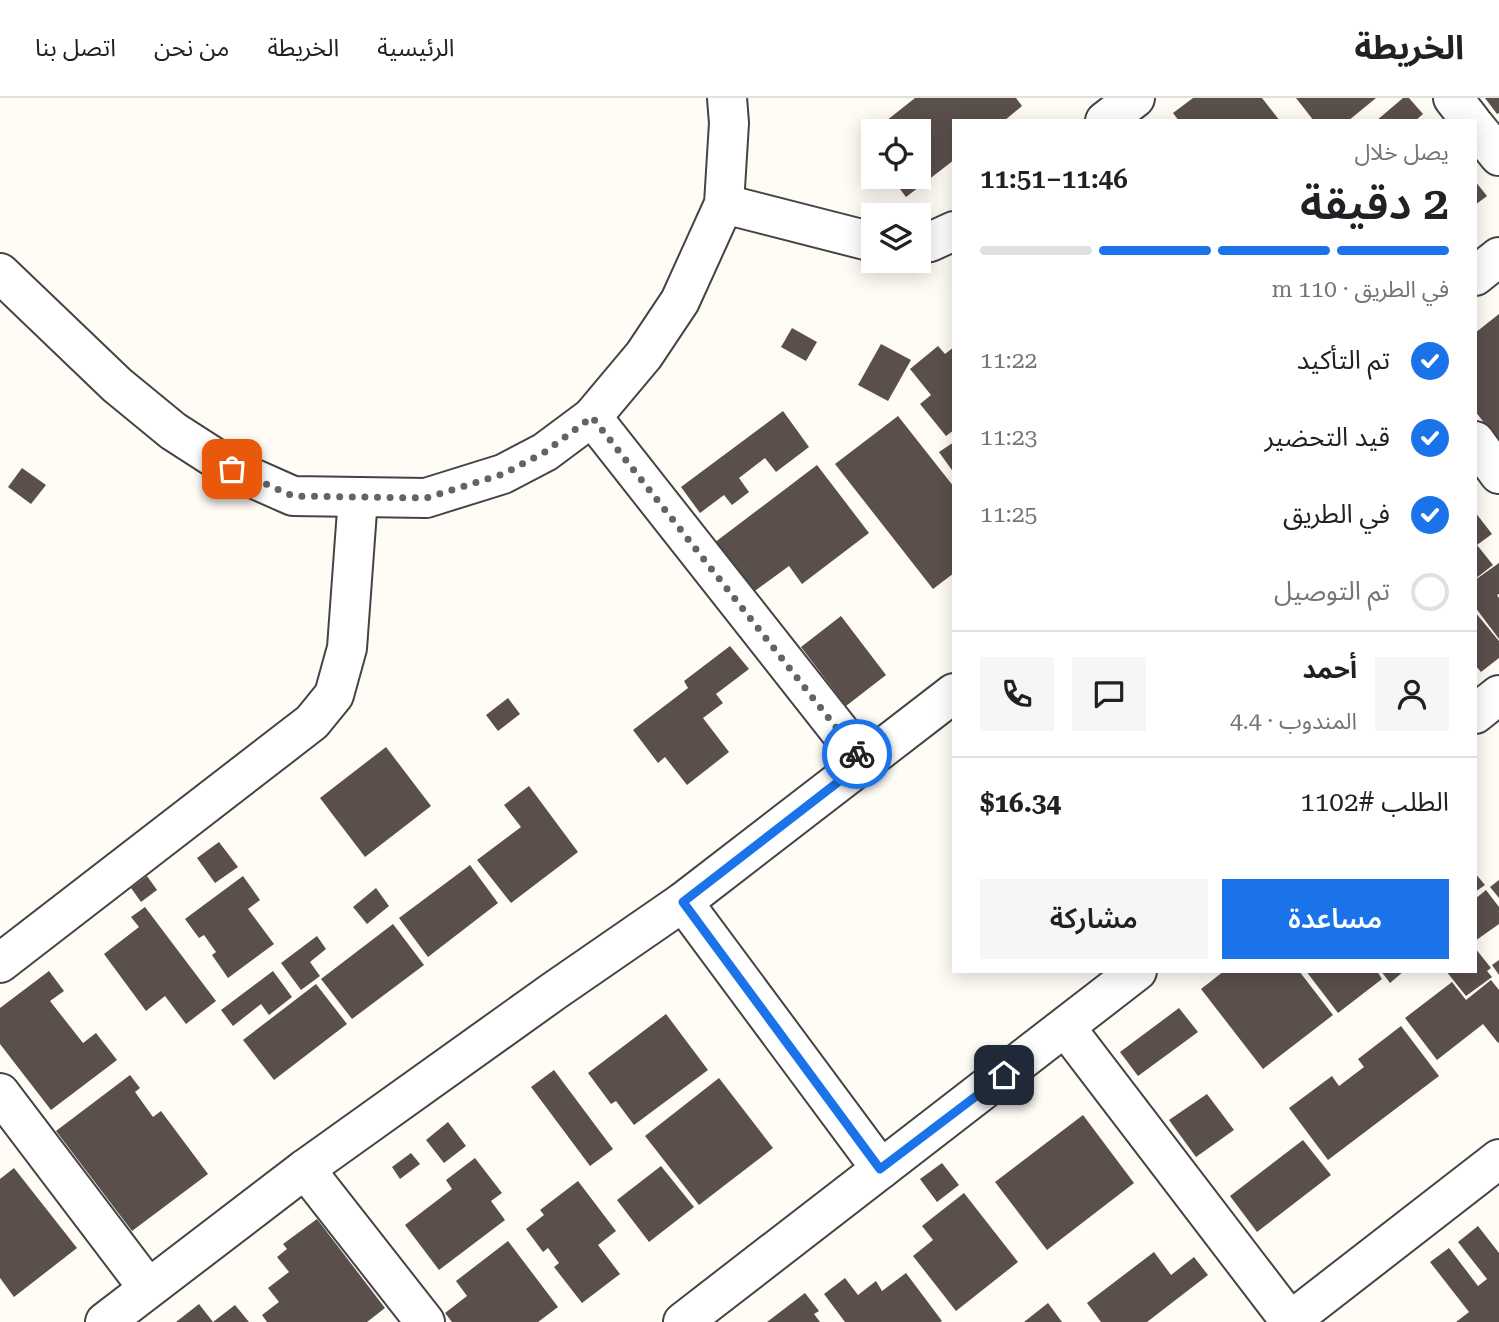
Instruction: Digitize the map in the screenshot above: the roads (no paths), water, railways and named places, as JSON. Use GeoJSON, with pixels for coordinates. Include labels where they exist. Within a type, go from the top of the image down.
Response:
{"type":"FeatureCollection","features":[{"type":"Feature","properties":{"kind":"street"},"geometry":{"type":"LineString","coordinates":[[0,273],[117,385],[173,431],[232,469],[293,496],[426,498],[503,474],[545,452],[592,417],[644,355],[680,301],[724,204],[729,123],[727,98]]}},
{"type":"Feature","properties":{"kind":"street"},"geometry":{"type":"LineString","coordinates":[[1108,119],[1135,98]]}},
{"type":"Feature","properties":{"kind":"street"},"geometry":{"type":"LineString","coordinates":[[1453,98],[1469,119]]}},
{"type":"Feature","properties":{"kind":"street"},"geometry":{"type":"LineString","coordinates":[[1477,128],[1499,156]]}},
{"type":"Feature","properties":{"kind":"street"},"geometry":{"type":"LineString","coordinates":[[724,204],[861,239]]}},
{"type":"Feature","properties":{"kind":"street"},"geometry":{"type":"LineString","coordinates":[[931,242],[952,232]]}},
{"type":"Feature","properties":{"kind":"street"},"geometry":{"type":"LineString","coordinates":[[1477,274],[1499,257]]}},
{"type":"Feature","properties":{"kind":"street"},"geometry":{"type":"LineString","coordinates":[[592,417],[864,762]]}},
{"type":"Feature","properties":{"kind":"street"},"geometry":{"type":"LineString","coordinates":[[1477,444],[1499,474]]}},
{"type":"Feature","properties":{"kind":"street"},"geometry":{"type":"LineString","coordinates":[[0,963],[312,722],[334,695],[347,648],[358,497]]}},
{"type":"Feature","properties":{"kind":"street"},"geometry":{"type":"LineString","coordinates":[[105,1322],[305,1169],[683,902],[952,695]]}},
{"type":"Feature","properties":{"kind":"street"},"geometry":{"type":"LineString","coordinates":[[1477,712],[1499,695]]}},
{"type":"Feature","properties":{"kind":"street"},"geometry":{"type":"LineString","coordinates":[[683,902],[880,1169]]}},
{"type":"Feature","properties":{"kind":"street"},"geometry":{"type":"LineString","coordinates":[[683,1322],[1135,973]]}},
{"type":"Feature","properties":{"kind":"street"},"geometry":{"type":"LineString","coordinates":[[1066,1028],[1290,1322],[1496,1169]]}},
{"type":"Feature","properties":{"kind":"street"},"geometry":{"type":"LineString","coordinates":[[0,1093],[148,1288]]}},
{"type":"Feature","properties":{"kind":"street"},"geometry":{"type":"LineString","coordinates":[[305,1169],[425,1322]]}}]}
